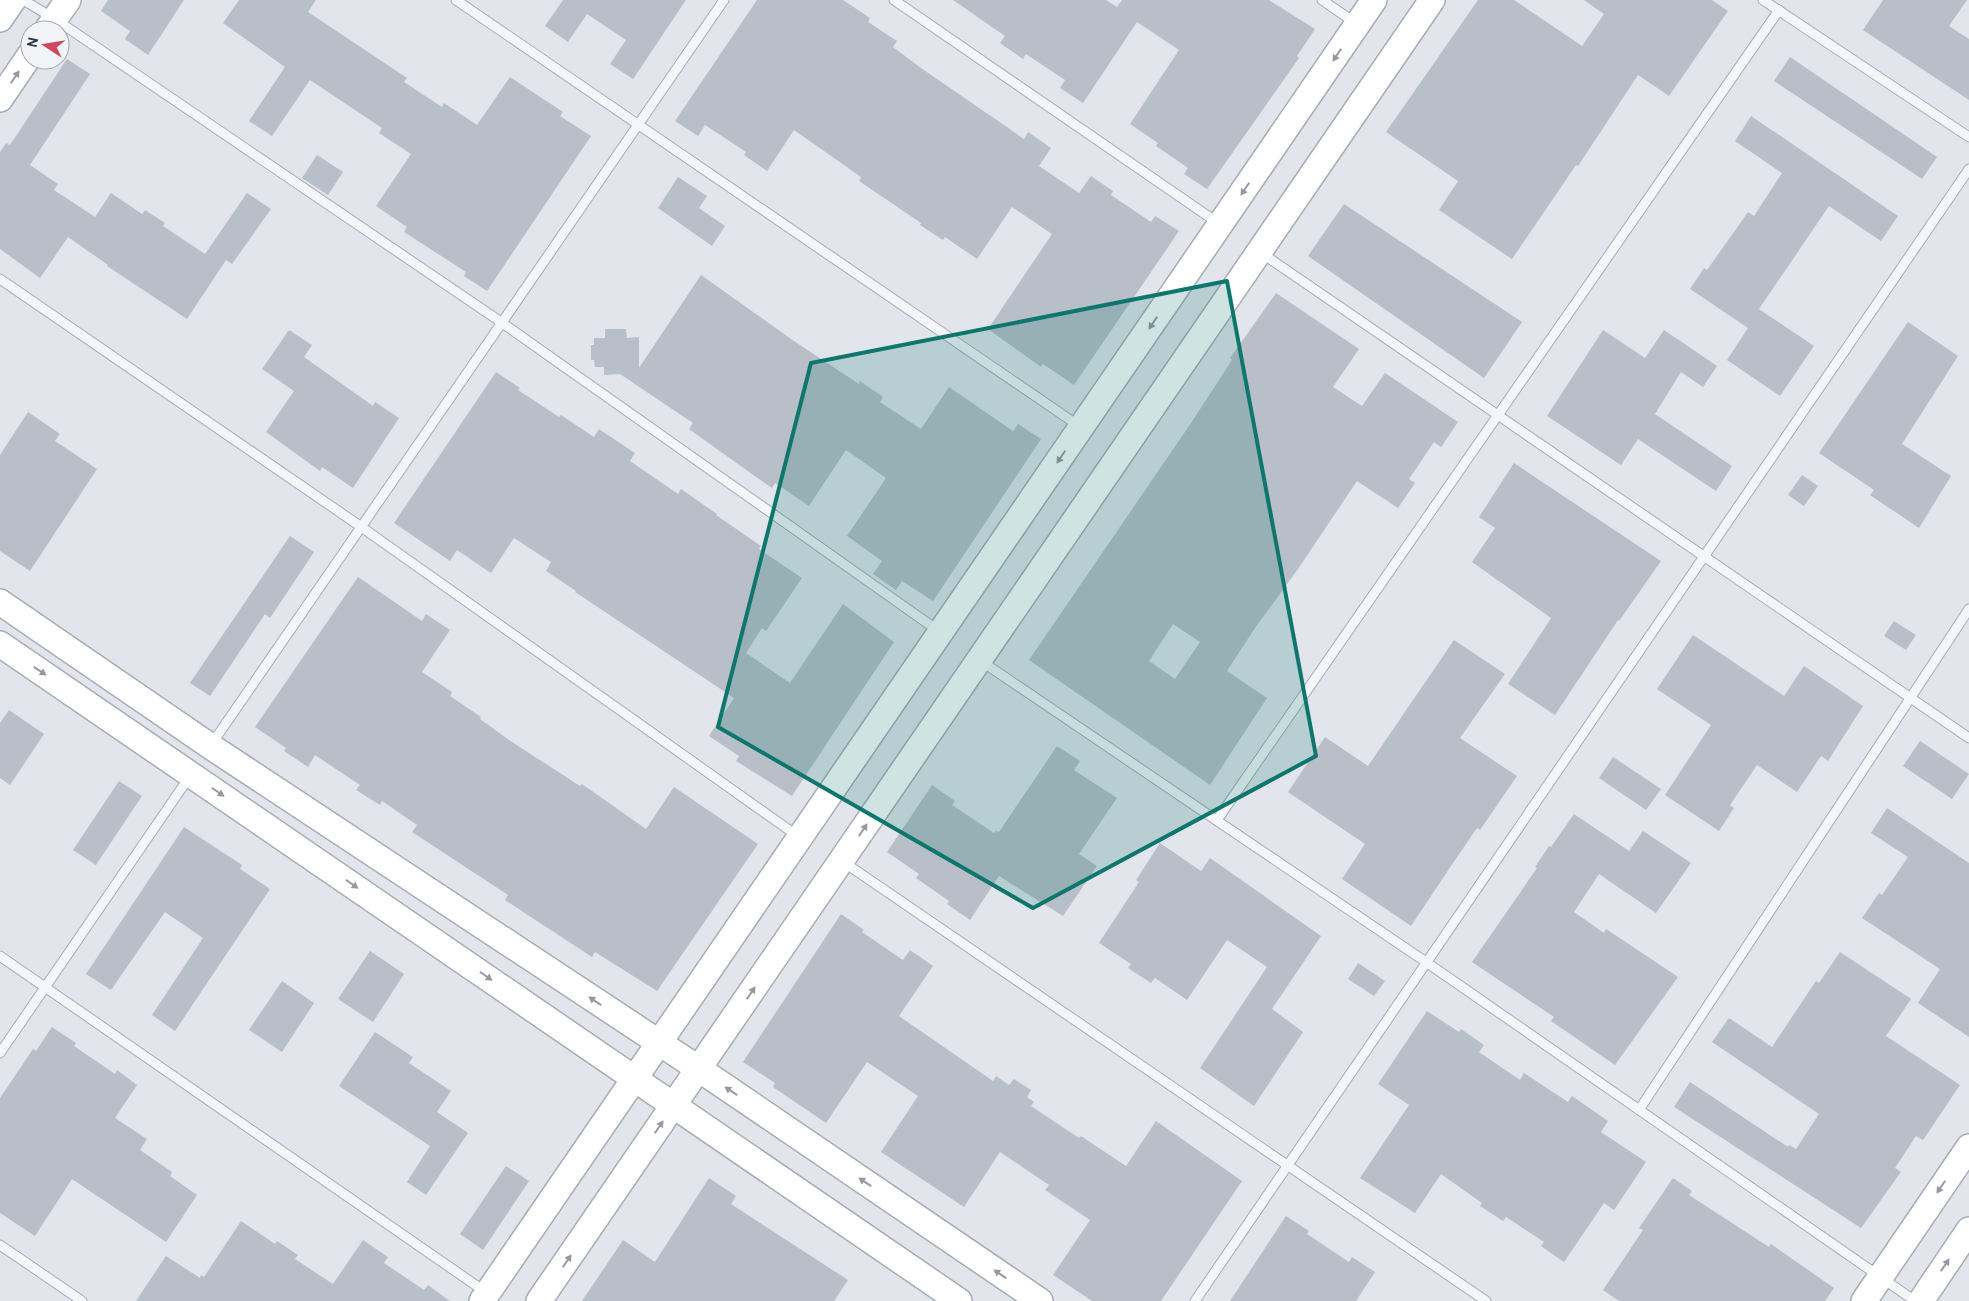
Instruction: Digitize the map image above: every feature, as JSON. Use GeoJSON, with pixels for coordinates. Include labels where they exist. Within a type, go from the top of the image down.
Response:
{"type":"FeatureCollection","features":[{"type":"Feature","properties":{"kind":"street"},"geometry":{"type":"LineString","coordinates":[[0,19],[13,0]]}},
{"type":"Feature","properties":{"kind":"street"},"geometry":{"type":"LineString","coordinates":[[484,1297],[1374,0]]}},
{"type":"Feature","properties":{"kind":"street"},"geometry":{"type":"LineString","coordinates":[[539,1301],[1432,0]]}},
{"type":"Feature","properties":{"kind":"street"},"geometry":{"type":"LineString","coordinates":[[0,99],[20,70]]}},
{"type":"Feature","properties":{"kind":"street"},"geometry":{"type":"LineString","coordinates":[[0,602],[210,746],[699,1069],[1040,1301]]}},
{"type":"Feature","properties":{"kind":"street"},"geometry":{"type":"LineString","coordinates":[[0,644],[959,1301]]}},
{"type":"Feature","properties":{"kind":"street"},"geometry":{"type":"LineString","coordinates":[[1864,1301],[1969,1147]]}},
{"type":"Feature","properties":{"kind":"street"},"geometry":{"type":"LineString","coordinates":[[1921,1301],[1969,1230]]}},
{"type":"Feature","properties":{"kind":"lane"},"geometry":{"type":"LineString","coordinates":[[23,0],[56,16],[501,322],[940,632]]}},
{"type":"Feature","properties":{"kind":"lane"},"geometry":{"type":"LineString","coordinates":[[456,0],[1081,428]]}},
{"type":"Feature","properties":{"kind":"lane"},"geometry":{"type":"LineString","coordinates":[[210,746],[724,0]]}},
{"type":"Feature","properties":{"kind":"lane"},"geometry":{"type":"LineString","coordinates":[[894,0],[1220,224]]}},
{"type":"Feature","properties":{"kind":"lane"},"geometry":{"type":"LineString","coordinates":[[1322,0],[1357,24]]}},
{"type":"Feature","properties":{"kind":"lane"},"geometry":{"type":"LineString","coordinates":[[1763,0],[1969,137]]}},
{"type":"Feature","properties":{"kind":"lane"},"geometry":{"type":"LineString","coordinates":[[1217,820],[1779,10]]}},
{"type":"Feature","properties":{"kind":"lane"},"geometry":{"type":"LineString","coordinates":[[1195,1301],[1969,169]]}},
{"type":"Feature","properties":{"kind":"lane"},"geometry":{"type":"LineString","coordinates":[[1260,251],[1969,738]]}},
{"type":"Feature","properties":{"kind":"lane"},"geometry":{"type":"LineString","coordinates":[[0,279],[360,526],[800,837]]}},
{"type":"Feature","properties":{"kind":"lane"},"geometry":{"type":"LineString","coordinates":[[1639,1110],[1969,609]]}},
{"type":"Feature","properties":{"kind":"lane"},"geometry":{"type":"LineString","coordinates":[[980,660],[1426,962],[1915,1301]]}},
{"type":"Feature","properties":{"kind":"lane"},"geometry":{"type":"LineString","coordinates":[[0,1052],[192,774]]}},
{"type":"Feature","properties":{"kind":"lane"},"geometry":{"type":"LineString","coordinates":[[842,861],[1486,1301]]}},
{"type":"Feature","properties":{"kind":"lane"},"geometry":{"type":"LineString","coordinates":[[0,956],[484,1297]]}},
{"type":"Feature","properties":{"kind":"lane"},"geometry":{"type":"LineString","coordinates":[[0,1245],[82,1301]]}},
{"type":"Feature","properties":{"kind":"highlighted area"},"geometry":{"type":"Polygon","coordinates":[[[1227,281],[1316,756],[1033,908],[718,727],[811,363],[1227,281]]]}},
{"type":"Feature","properties":{"kind":"building"},"geometry":{"type":"Polygon","coordinates":[[[108,0],[184,0],[148,55],[125,39],[130,31],[101,11],[108,0]]]}},
{"type":"Feature","properties":{"kind":"building"},"geometry":{"type":"Polygon","coordinates":[[[239,0],[316,0],[308,12],[407,78],[404,82],[442,107],[444,103],[477,125],[510,77],[563,112],[560,116],[591,136],[487,291],[464,276],[466,272],[404,232],[407,227],[376,206],[411,154],[379,133],[382,128],[310,80],[272,136],[249,121],[285,67],[223,23],[239,0]]]}},
{"type":"Feature","properties":{"kind":"building"},"geometry":{"type":"Polygon","coordinates":[[[563,0],[686,0],[633,79],[610,64],[626,40],[587,14],[568,42],[545,26],[563,0]]]}},
{"type":"Feature","properties":{"kind":"building"},"geometry":{"type":"Polygon","coordinates":[[[757,0],[843,0],[870,18],[868,22],[897,41],[893,47],[921,68],[1024,139],[1028,132],[1051,148],[1039,166],[1079,193],[1091,176],[1113,191],[1111,195],[1151,222],[1155,216],[1179,231],[1074,385],[1043,364],[1041,367],[988,329],[1052,234],[1012,207],[977,259],[945,237],[943,240],[920,225],[921,223],[859,181],[861,177],[794,130],[767,171],[744,155],[746,152],[705,125],[698,136],[675,121],[757,0]]]}},
{"type":"Feature","properties":{"kind":"building"},"geometry":{"type":"Polygon","coordinates":[[[953,0],[1106,0],[1117,7],[1122,0],[1269,0],[1315,29],[1297,56],[1299,58],[1207,189],[1184,174],[1188,168],[1156,146],[1158,143],[1130,124],[1179,50],[1137,22],[1083,103],[1060,88],[1065,80],[1026,54],[1023,59],[1000,43],[1005,36],[953,0]]]}},
{"type":"Feature","properties":{"kind":"building"},"geometry":{"type":"Polygon","coordinates":[[[1478,0],[1514,0],[1582,46],[1604,14],[1584,0],[1712,0],[1728,11],[1669,96],[1638,75],[1578,166],[1576,165],[1512,259],[1439,210],[1458,181],[1386,132],[1478,0]]]}},
{"type":"Feature","properties":{"kind":"building"},"geometry":{"type":"Polygon","coordinates":[[[1883,0],[1967,0],[1949,26],[1969,39],[1969,100],[1863,30],[1883,0]]]}},
{"type":"Feature","properties":{"kind":"building"},"geometry":{"type":"Polygon","coordinates":[[[1790,57],[1937,157],[1922,179],[1774,81],[1790,57]]]}},
{"type":"Feature","properties":{"kind":"building"},"geometry":{"type":"Polygon","coordinates":[[[70,61],[90,74],[30,165],[58,184],[54,190],[95,217],[111,193],[142,214],[145,210],[165,223],[163,226],[205,254],[247,193],[271,209],[232,264],[226,260],[187,319],[107,266],[68,237],[40,278],[0,249],[0,152],[6,143],[10,145],[60,70],[70,70],[70,61]]]}},
{"type":"Feature","properties":{"kind":"building"},"geometry":{"type":"Polygon","coordinates":[[[1751,116],[1898,216],[1881,241],[1829,206],[1759,309],[1814,346],[1780,396],[1727,360],[1748,328],[1690,289],[1704,268],[1707,270],[1748,212],[1754,216],[1782,173],[1735,141],[1751,116]]]}},
{"type":"Feature","properties":{"kind":"building"},"geometry":{"type":"Polygon","coordinates":[[[317,155],[343,172],[328,195],[302,178],[317,155]]]}},
{"type":"Feature","properties":{"kind":"building"},"geometry":{"type":"Polygon","coordinates":[[[678,177],[707,196],[699,208],[725,226],[712,246],[658,208],[678,177]]]}},
{"type":"Feature","properties":{"kind":"building"},"geometry":{"type":"Polygon","coordinates":[[[1344,204],[1522,322],[1484,378],[1308,256],[1344,204]]]}},
{"type":"Feature","properties":{"kind":"building"},"geometry":{"type":"Polygon","coordinates":[[[701,275],[794,341],[859,384],[860,381],[883,397],[880,402],[921,429],[949,387],[1013,431],[1018,424],[1041,439],[933,601],[902,581],[896,590],[873,574],[882,561],[847,536],[886,478],[846,450],[809,506],[775,483],[772,488],[749,472],[689,429],[693,423],[620,374],[604,375],[604,367],[595,367],[594,360],[591,360],[591,345],[594,345],[594,338],[605,338],[605,329],[626,329],[627,338],[639,337],[639,368],[701,275]]]}},
{"type":"Feature","properties":{"kind":"building"},"geometry":{"type":"Polygon","coordinates":[[[1276,293],[1359,349],[1333,387],[1362,406],[1385,373],[1458,422],[1441,447],[1434,442],[1409,479],[1415,483],[1398,508],[1357,481],[1298,569],[1255,628],[1227,671],[1267,698],[1210,785],[1029,660],[1191,423],[1232,360],[1230,358],[1276,293]],[[1173,624],[1149,661],[1175,679],[1200,642],[1173,624]]]}},
{"type":"Feature","properties":{"kind":"building"},"geometry":{"type":"Polygon","coordinates":[[[1908,322],[1958,356],[1902,444],[1951,476],[1919,528],[1870,495],[1874,490],[1819,453],[1908,322]]]}},
{"type":"Feature","properties":{"kind":"building"},"geometry":{"type":"Polygon","coordinates":[[[289,330],[312,345],[304,357],[373,406],[375,402],[399,418],[353,488],[322,467],[320,471],[266,432],[294,391],[262,369],[289,330]]]}},
{"type":"Feature","properties":{"kind":"building"},"geometry":{"type":"Polygon","coordinates":[[[1603,330],[1645,358],[1664,330],[1717,366],[1703,387],[1681,372],[1655,414],[1732,466],[1716,491],[1638,439],[1621,465],[1547,416],[1603,330]]]}},
{"type":"Feature","properties":{"kind":"building"},"geometry":{"type":"Polygon","coordinates":[[[496,372],[520,388],[518,390],[559,417],[561,415],[594,437],[599,429],[635,453],[630,461],[678,494],[681,489],[761,546],[759,549],[802,578],[766,631],[762,628],[746,653],[790,683],[843,604],[894,642],[792,796],[736,761],[739,756],[709,736],[734,698],[546,571],[551,562],[514,538],[491,573],[457,550],[450,561],[394,523],[496,372]]]}},
{"type":"Feature","properties":{"kind":"building"},"geometry":{"type":"Polygon","coordinates":[[[28,412],[60,434],[55,441],[97,469],[30,571],[0,551],[0,455],[28,412]]]}},
{"type":"Feature","properties":{"kind":"building"},"geometry":{"type":"Polygon","coordinates":[[[1514,463],[1661,561],[1618,620],[1555,715],[1508,684],[1551,618],[1472,562],[1495,528],[1479,517],[1514,463]]]}},
{"type":"Feature","properties":{"kind":"building"},"geometry":{"type":"Polygon","coordinates":[[[1802,475],[1818,486],[1804,506],[1788,495],[1802,475]]]}},
{"type":"Feature","properties":{"kind":"building"},"geometry":{"type":"Polygon","coordinates":[[[290,536],[314,552],[270,618],[265,614],[210,696],[190,683],[290,536]]]}},
{"type":"Feature","properties":{"kind":"building"},"geometry":{"type":"Polygon","coordinates":[[[358,577],[422,621],[426,614],[450,630],[422,672],[452,692],[450,696],[481,717],[480,719],[509,740],[580,786],[582,784],[646,829],[674,787],[758,844],[657,991],[595,952],[592,957],[505,900],[508,895],[412,832],[417,825],[382,801],[380,805],[356,790],[360,785],[315,755],[308,767],[284,751],[286,748],[255,727],[358,577]]]}},
{"type":"Feature","properties":{"kind":"building"},"geometry":{"type":"Polygon","coordinates":[[[1894,621],[1916,635],[1906,650],[1884,636],[1894,621]]]}},
{"type":"Feature","properties":{"kind":"building"},"geometry":{"type":"Polygon","coordinates":[[[1693,635],[1784,696],[1804,666],[1863,706],[1828,761],[1821,756],[1797,792],[1757,765],[1730,805],[1734,808],[1719,831],[1665,795],[1711,725],[1657,689],[1693,635]]]}},
{"type":"Feature","properties":{"kind":"building"},"geometry":{"type":"Polygon","coordinates":[[[1454,640],[1505,674],[1460,738],[1517,776],[1480,830],[1477,828],[1411,926],[1342,879],[1365,844],[1288,792],[1325,737],[1368,766],[1454,640]]]}},
{"type":"Feature","properties":{"kind":"building"},"geometry":{"type":"Polygon","coordinates":[[[9,710],[44,734],[10,785],[0,778],[0,723],[9,710]]]}},
{"type":"Feature","properties":{"kind":"building"},"geometry":{"type":"Polygon","coordinates":[[[1920,741],[1969,774],[1952,799],[1903,766],[1920,741]]]}},
{"type":"Feature","properties":{"kind":"building"},"geometry":{"type":"Polygon","coordinates":[[[1057,746],[1080,761],[1074,770],[1117,798],[1079,854],[1097,866],[1063,916],[999,876],[970,920],[947,904],[949,901],[916,878],[919,874],[887,852],[932,785],[955,801],[952,805],[994,833],[996,831],[999,832],[1057,746]]]}},
{"type":"Feature","properties":{"kind":"building"},"geometry":{"type":"Polygon","coordinates":[[[1613,757],[1661,789],[1646,810],[1599,778],[1613,757]]]}},
{"type":"Feature","properties":{"kind":"building"},"geometry":{"type":"Polygon","coordinates":[[[119,781],[142,796],[96,865],[73,850],[119,781]]]}},
{"type":"Feature","properties":{"kind":"building"},"geometry":{"type":"Polygon","coordinates":[[[1887,808],[1969,863],[1969,1037],[1918,1003],[1940,969],[1862,918],[1879,893],[1882,895],[1908,857],[1871,833],[1887,808]]]}},
{"type":"Feature","properties":{"kind":"building"},"geometry":{"type":"Polygon","coordinates":[[[1574,814],[1629,851],[1643,831],[1691,863],[1656,913],[1599,874],[1574,912],[1604,933],[1606,929],[1678,977],[1615,1065],[1551,1021],[1554,1017],[1472,962],[1537,868],[1535,867],[1549,846],[1551,847],[1574,814]]]}},
{"type":"Feature","properties":{"kind":"building"},"geometry":{"type":"Polygon","coordinates":[[[184,827],[242,865],[240,869],[270,889],[175,1031],[152,1015],[203,938],[165,912],[111,990],[86,974],[184,827]]]}},
{"type":"Feature","properties":{"kind":"building"},"geometry":{"type":"Polygon","coordinates":[[[1160,843],[1201,871],[1210,858],[1321,936],[1272,1009],[1303,1032],[1254,1106],[1200,1068],[1267,967],[1227,940],[1187,1000],[1155,978],[1151,983],[1128,968],[1131,964],[1099,943],[1139,882],[1136,880],[1160,843]]]}},
{"type":"Feature","properties":{"kind":"building"},"geometry":{"type":"Polygon","coordinates":[[[841,914],[864,930],[862,932],[903,960],[910,950],[933,966],[899,1016],[993,1081],[996,1076],[1009,1085],[1014,1079],[1031,1090],[1027,1097],[1034,1102],[1031,1106],[1126,1166],[1156,1121],[1242,1181],[1161,1301],[1092,1301],[1053,1275],[1090,1220],[1045,1190],[1049,1185],[1000,1152],[964,1207],[881,1152],[918,1096],[867,1062],[826,1123],[773,1087],[775,1083],[743,1062],[841,914]]]}},
{"type":"Feature","properties":{"kind":"building"},"geometry":{"type":"Polygon","coordinates":[[[370,951],[404,974],[373,1022],[338,999],[370,951]]]}},
{"type":"Feature","properties":{"kind":"building"},"geometry":{"type":"Polygon","coordinates":[[[1840,952],[1911,999],[1886,1036],[1960,1085],[1923,1140],[1916,1136],[1895,1168],[1901,1172],[1861,1228],[1674,1107],[1690,1082],[1788,1147],[1789,1145],[1796,1149],[1819,1114],[1712,1042],[1729,1018],[1772,1047],[1816,981],[1819,983],[1840,952]]]}},
{"type":"Feature","properties":{"kind":"building"},"geometry":{"type":"Polygon","coordinates":[[[1358,963],[1385,981],[1374,996],[1348,979],[1358,963]]]}},
{"type":"Feature","properties":{"kind":"building"},"geometry":{"type":"Polygon","coordinates":[[[282,981],[314,1003],[282,1052],[249,1030],[282,981]]]}},
{"type":"Feature","properties":{"kind":"building"},"geometry":{"type":"Polygon","coordinates":[[[1427,1011],[1459,1032],[1461,1029],[1484,1045],[1479,1052],[1520,1080],[1524,1073],[1568,1102],[1572,1096],[1608,1121],[1601,1132],[1646,1162],[1614,1210],[1604,1203],[1564,1262],[1541,1246],[1544,1242],[1506,1217],[1503,1221],[1480,1206],[1482,1203],[1441,1174],[1415,1213],[1360,1178],[1409,1105],[1378,1084],[1427,1011]]]}},
{"type":"Feature","properties":{"kind":"building"},"geometry":{"type":"Polygon","coordinates":[[[52,1027],[76,1043],[74,1046],[115,1074],[117,1070],[137,1085],[115,1118],[147,1139],[140,1150],[172,1172],[170,1176],[197,1195],[166,1242],[72,1179],[35,1236],[0,1213],[0,1098],[33,1049],[36,1051],[52,1027]]]}},
{"type":"Feature","properties":{"kind":"building"},"geometry":{"type":"Polygon","coordinates":[[[375,1032],[413,1057],[409,1063],[451,1091],[437,1112],[468,1133],[426,1195],[407,1182],[430,1146],[339,1086],[375,1032]]]}},
{"type":"Feature","properties":{"kind":"building"},"geometry":{"type":"Polygon","coordinates":[[[506,1166],[529,1181],[483,1250],[460,1234],[506,1166]]]}},
{"type":"Feature","properties":{"kind":"building"},"geometry":{"type":"Polygon","coordinates":[[[709,1178],[736,1196],[731,1204],[848,1280],[834,1301],[582,1301],[623,1240],[655,1262],[709,1178]]]}},
{"type":"Feature","properties":{"kind":"building"},"geometry":{"type":"Polygon","coordinates":[[[1673,1178],[1692,1191],[1689,1195],[1769,1247],[1771,1244],[1834,1288],[1825,1301],[1619,1301],[1603,1290],[1643,1230],[1639,1228],[1673,1178]]]}},
{"type":"Feature","properties":{"kind":"building"},"geometry":{"type":"Polygon","coordinates":[[[1286,1216],[1309,1231],[1307,1234],[1349,1262],[1352,1257],[1375,1272],[1356,1301],[1230,1301],[1286,1216]]]}},
{"type":"Feature","properties":{"kind":"building"},"geometry":{"type":"Polygon","coordinates":[[[241,1221],[275,1244],[277,1241],[298,1255],[295,1259],[333,1284],[363,1240],[388,1257],[384,1263],[424,1290],[428,1285],[450,1301],[136,1301],[166,1256],[200,1278],[201,1275],[204,1277],[241,1221]]]}}]}
